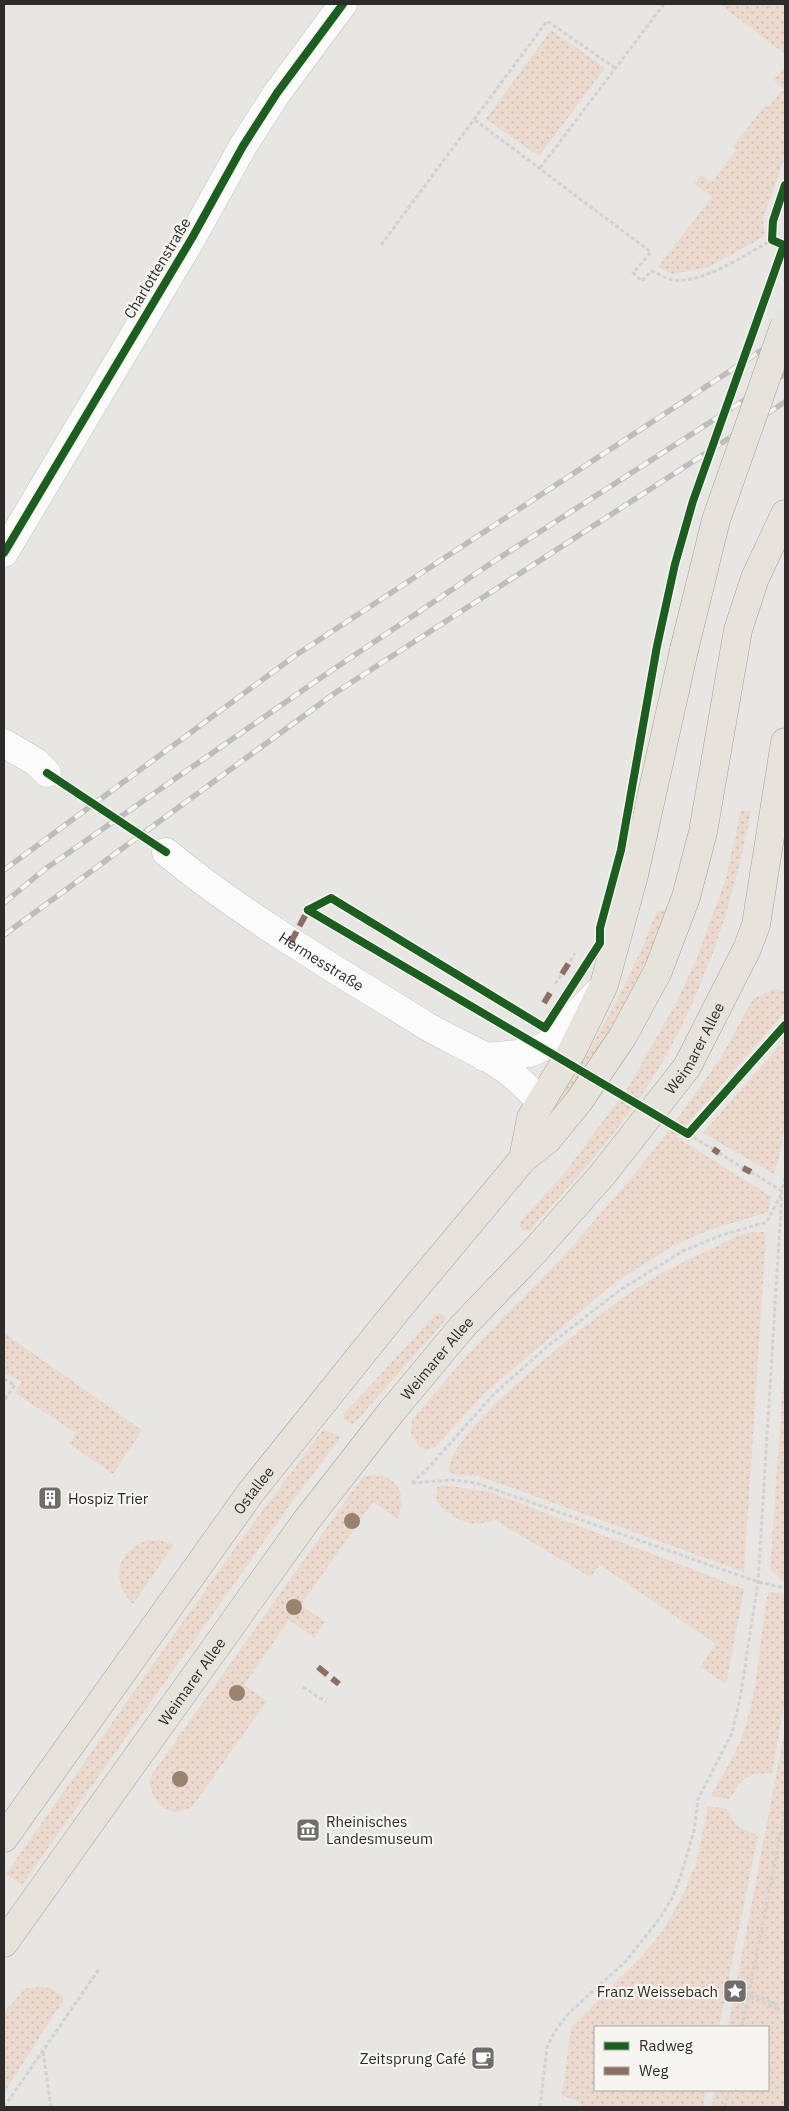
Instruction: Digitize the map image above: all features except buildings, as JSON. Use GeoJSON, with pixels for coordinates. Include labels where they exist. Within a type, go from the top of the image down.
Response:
{"type":"FeatureCollection","features":[{"type":"Feature","properties":{"kind":"main road"},"geometry":{"type":"LineString","coordinates":[[524,1159],[531,1118],[572,1051],[604,985],[634,875],[684,650],[716,520],[785,324]]}},
{"type":"Feature","properties":{"kind":"main road","name":"Ostallee"},"geometry":{"type":"LineString","coordinates":[[4,1838],[251,1492],[402,1304],[524,1159],[547,1140],[579,1101],[623,1036],[658,972],[686,897],[703,832],[738,630],[755,578],[785,514]]}},
{"type":"Feature","properties":{"kind":"main road","name":"Weimarer Allee"},"geometry":{"type":"LineString","coordinates":[[4,1943],[306,1520],[392,1411],[462,1327],[533,1253],[596,1181],[686,1067],[747,949],[756,925],[785,742]]}},
{"type":"Feature","properties":{"kind":"main road"},"geometry":{"type":"LineString","coordinates":[[756,925],[785,824]]}},
{"type":"Feature","properties":{"kind":"street","name":"Charlottenstraße"},"geometry":{"type":"LineString","coordinates":[[4,553],[192,238],[243,146],[277,93],[343,4]]}},
{"type":"Feature","properties":{"kind":"street"},"geometry":{"type":"LineString","coordinates":[[4,742],[36,762],[47,773]]}},
{"type":"Feature","properties":{"kind":"street","name":"Hermesstraße"},"geometry":{"type":"LineString","coordinates":[[166,852],[212,889],[291,942],[437,1032],[513,1075],[541,1102]]}},
{"type":"Feature","properties":{"kind":"street"},"geometry":{"type":"LineString","coordinates":[[484,1057],[530,1054],[548,1045],[604,985]]}},
{"type":"Feature","properties":{"kind":"path"},"geometry":{"type":"LineString","coordinates":[[540,168],[664,4]]}},
{"type":"Feature","properties":{"kind":"path"},"geometry":{"type":"LineString","coordinates":[[381,245],[547,21],[615,68]]}},
{"type":"Feature","properties":{"kind":"path"},"geometry":{"type":"LineString","coordinates":[[474,120],[651,252],[633,274],[642,281],[651,271],[672,280],[706,275],[772,240]]}},
{"type":"Feature","properties":{"kind":"path"},"geometry":{"type":"LineString","coordinates":[[772,240],[773,220],[785,185]]}},
{"type":"Feature","properties":{"kind":"path"},"geometry":{"type":"LineString","coordinates":[[772,240],[784,245]]}},
{"type":"Feature","properties":{"kind":"path"},"geometry":{"type":"LineString","coordinates":[[688,1134],[713,1149]]}},
{"type":"Feature","properties":{"kind":"path"},"geometry":{"type":"LineString","coordinates":[[719,1153],[743,1168]]}},
{"type":"Feature","properties":{"kind":"path"},"geometry":{"type":"LineString","coordinates":[[751,1172],[782,1191]]}},
{"type":"Feature","properties":{"kind":"path"},"geometry":{"type":"LineString","coordinates":[[540,2107],[547,2047],[554,2033],[568,2014],[626,1962],[660,1918],[672,1898],[694,1830],[698,1799],[732,1733],[740,1699],[758,1582],[782,1191],[785,1177]]}},
{"type":"Feature","properties":{"kind":"path"},"geometry":{"type":"LineString","coordinates":[[782,1191],[767,1222],[722,1235],[683,1251],[620,1290],[495,1393],[429,1467],[412,1483],[453,1480],[476,1483],[758,1582],[785,1588]]}},
{"type":"Feature","properties":{"kind":"path"},"geometry":{"type":"LineString","coordinates":[[4,1379],[14,1385],[4,1401]]}},
{"type":"Feature","properties":{"kind":"path"},"geometry":{"type":"LineString","coordinates":[[303,1687],[326,1702]]}},
{"type":"Feature","properties":{"kind":"path"},"geometry":{"type":"LineString","coordinates":[[742,2026],[785,1812]]}},
{"type":"Feature","properties":{"kind":"path"},"geometry":{"type":"LineString","coordinates":[[4,2107],[100,1968]]}},
{"type":"Feature","properties":{"kind":"path"},"geometry":{"type":"LineString","coordinates":[[749,1996],[754,1995],[776,2004],[778,2009],[785,2012]]}},
{"type":"Feature","properties":{"kind":"path"},"geometry":{"type":"LineString","coordinates":[[43,2051],[51,2107]]}},
{"type":"Feature","properties":{"kind":"path"},"geometry":{"type":"LineString","coordinates":[[725,2107],[729,2091]]}},
{"type":"Feature","properties":{"kind":"shaded area"},"geometry":{"type":"Polygon","coordinates":[[[719,4],[785,4],[785,54],[719,4]]]}},
{"type":"Feature","properties":{"kind":"shaded area"},"geometry":{"type":"Polygon","coordinates":[[[551,30],[605,68],[539,156],[486,119],[551,30]]]}},
{"type":"Feature","properties":{"kind":"shaded area"},"geometry":{"type":"Polygon","coordinates":[[[785,65],[785,156],[763,219],[765,236],[709,267],[672,274],[658,267],[712,197],[694,184],[701,175],[712,182],[736,150],[733,147],[765,105],[768,107],[784,89],[774,80],[785,65]]]}},
{"type":"Feature","properties":{"kind":"shaded area"},"geometry":{"type":"Polygon","coordinates":[[[741,810],[751,811],[729,904],[709,964],[684,1022],[656,1073],[625,1118],[591,1161],[530,1230],[524,1231],[520,1227],[521,1221],[566,1171],[629,1086],[675,1005],[697,958],[726,878],[741,810]]]}},
{"type":"Feature","properties":{"kind":"shaded area"},"geometry":{"type":"Polygon","coordinates":[[[657,910],[666,911],[655,948],[616,1026],[553,1121],[537,1124],[577,1070],[603,1025],[633,969],[657,910]]]}},
{"type":"Feature","properties":{"kind":"shaded area"},"geometry":{"type":"Polygon","coordinates":[[[774,989],[785,991],[785,1012],[676,1137],[772,1197],[768,1212],[709,1230],[671,1247],[614,1283],[486,1392],[436,1446],[428,1450],[420,1448],[411,1434],[412,1420],[467,1355],[561,1259],[632,1177],[667,1133],[721,1057],[753,999],[774,989]]]}},
{"type":"Feature","properties":{"kind":"shaded area"},"geometry":{"type":"Polygon","coordinates":[[[785,1039],[784,1124],[779,1158],[774,1174],[703,1133],[785,1039]]]}},
{"type":"Feature","properties":{"kind":"shaded area"},"geometry":{"type":"Polygon","coordinates":[[[763,1232],[766,1236],[744,1572],[479,1476],[459,1475],[449,1472],[454,1454],[471,1430],[497,1402],[562,1345],[594,1320],[639,1287],[667,1270],[740,1235],[763,1232]]]}},
{"type":"Feature","properties":{"kind":"shaded area"},"geometry":{"type":"Polygon","coordinates":[[[437,1313],[445,1315],[446,1319],[442,1324],[357,1420],[352,1424],[344,1420],[344,1414],[437,1313]]]}},
{"type":"Feature","properties":{"kind":"shaded area"},"geometry":{"type":"Polygon","coordinates":[[[4,1333],[142,1430],[113,1474],[69,1444],[76,1433],[15,1393],[22,1382],[4,1373],[4,1333]]]}},
{"type":"Feature","properties":{"kind":"shaded area"},"geometry":{"type":"Polygon","coordinates":[[[785,1358],[785,1583],[770,1569],[785,1358]]]}},
{"type":"Feature","properties":{"kind":"shaded area"},"geometry":{"type":"Polygon","coordinates":[[[324,1429],[341,1437],[291,1503],[22,1885],[6,1874],[239,1542],[324,1429]]]}},
{"type":"Feature","properties":{"kind":"shaded area"},"geometry":{"type":"Polygon","coordinates":[[[370,1475],[387,1478],[394,1482],[398,1488],[402,1502],[397,1519],[373,1502],[301,1605],[325,1622],[314,1638],[289,1620],[244,1685],[267,1701],[193,1806],[176,1812],[162,1807],[153,1794],[150,1777],[362,1478],[370,1475]]]}},
{"type":"Feature","properties":{"kind":"shaded area"},"geometry":{"type":"Polygon","coordinates":[[[443,1485],[490,1492],[744,1589],[726,1684],[700,1667],[716,1644],[600,1565],[590,1577],[495,1520],[475,1524],[453,1516],[436,1501],[437,1487],[443,1485]]]}},
{"type":"Feature","properties":{"kind":"shaded area"},"geometry":{"type":"Polygon","coordinates":[[[147,1540],[161,1540],[174,1545],[133,1604],[125,1595],[121,1586],[119,1568],[128,1552],[147,1540]]]}},
{"type":"Feature","properties":{"kind":"shaded area"},"geometry":{"type":"Polygon","coordinates":[[[768,1592],[785,1594],[785,1700],[772,1773],[756,1774],[746,1778],[738,1786],[730,1799],[711,1796],[735,1752],[746,1724],[757,1675],[768,1592]]]}},
{"type":"Feature","properties":{"kind":"shaded area"},"geometry":{"type":"Polygon","coordinates":[[[785,1729],[785,2107],[712,2107],[715,2091],[769,2091],[769,2026],[728,2026],[785,1729]]]}},
{"type":"Feature","properties":{"kind":"shaded area"},"geometry":{"type":"Polygon","coordinates":[[[708,1806],[727,1809],[738,1826],[758,1835],[719,2026],[594,2026],[594,2091],[706,2091],[703,2107],[584,2107],[575,2100],[562,2096],[571,2028],[642,1956],[662,1932],[682,1897],[697,1861],[708,1806]]]}},
{"type":"Feature","properties":{"kind":"shaded area"},"geometry":{"type":"Polygon","coordinates":[[[44,1987],[53,1989],[64,1999],[4,2093],[4,2012],[26,1988],[44,1987]]]}},
{"type":"Feature","properties":{"kind":"railway"},"geometry":{"type":"LineString","coordinates":[[4,870],[296,655],[785,335]]}},
{"type":"Feature","properties":{"kind":"railway"},"geometry":{"type":"LineString","coordinates":[[4,903],[45,869],[319,679],[496,560],[785,374]]}},
{"type":"Feature","properties":{"kind":"railway"},"geometry":{"type":"LineString","coordinates":[[4,935],[335,693],[785,402]]}},
{"type":"Feature","properties":{"kind":"marked path"},"geometry":{"type":"LineString","coordinates":[[291,942],[308,910],[311,908]]}},
{"type":"Feature","properties":{"kind":"marked path"},"geometry":{"type":"LineString","coordinates":[[562,974],[570,961]]}},
{"type":"Feature","properties":{"kind":"marked path"},"geometry":{"type":"LineString","coordinates":[[544,1003],[550,993]]}},
{"type":"Feature","properties":{"kind":"marked path"},"geometry":{"type":"LineString","coordinates":[[713,1149],[719,1153]]}},
{"type":"Feature","properties":{"kind":"marked path"},"geometry":{"type":"LineString","coordinates":[[743,1168],[751,1172]]}},
{"type":"Feature","properties":{"kind":"marked path"},"geometry":{"type":"LineString","coordinates":[[318,1667],[339,1684]]}},
{"type":"Feature","properties":{"kind":"cycle path"},"geometry":{"type":"LineString","coordinates":[[4,553],[192,238],[243,146],[277,93],[343,4]]}},
{"type":"Feature","properties":{"kind":"cycle path"},"geometry":{"type":"LineString","coordinates":[[308,910],[331,898],[545,1028],[600,943],[600,928],[621,850],[657,646],[675,564],[693,501],[784,245],[772,240],[773,221],[785,185]]}},
{"type":"Feature","properties":{"kind":"cycle path"},"geometry":{"type":"LineString","coordinates":[[47,773],[166,852]]}},
{"type":"Feature","properties":{"kind":"cycle path"},"geometry":{"type":"LineString","coordinates":[[308,910],[688,1134],[785,1025]]}},
{"type":"Feature","properties":{"kind":"place","name":"Hospiz Trier"},"geometry":{"type":"Point","coordinates":[50,1498]}},
{"type":"Feature","properties":{"kind":"place","name":"Rheinisches Landesmuseum"},"geometry":{"type":"Point","coordinates":[308,1830]}},
{"type":"Feature","properties":{"kind":"place","name":"Franz Weissebach"},"geometry":{"type":"Point","coordinates":[735,1991]}},
{"type":"Feature","properties":{"kind":"place","name":"Zeitsprung Café"},"geometry":{"type":"Point","coordinates":[483,2058]}}]}
